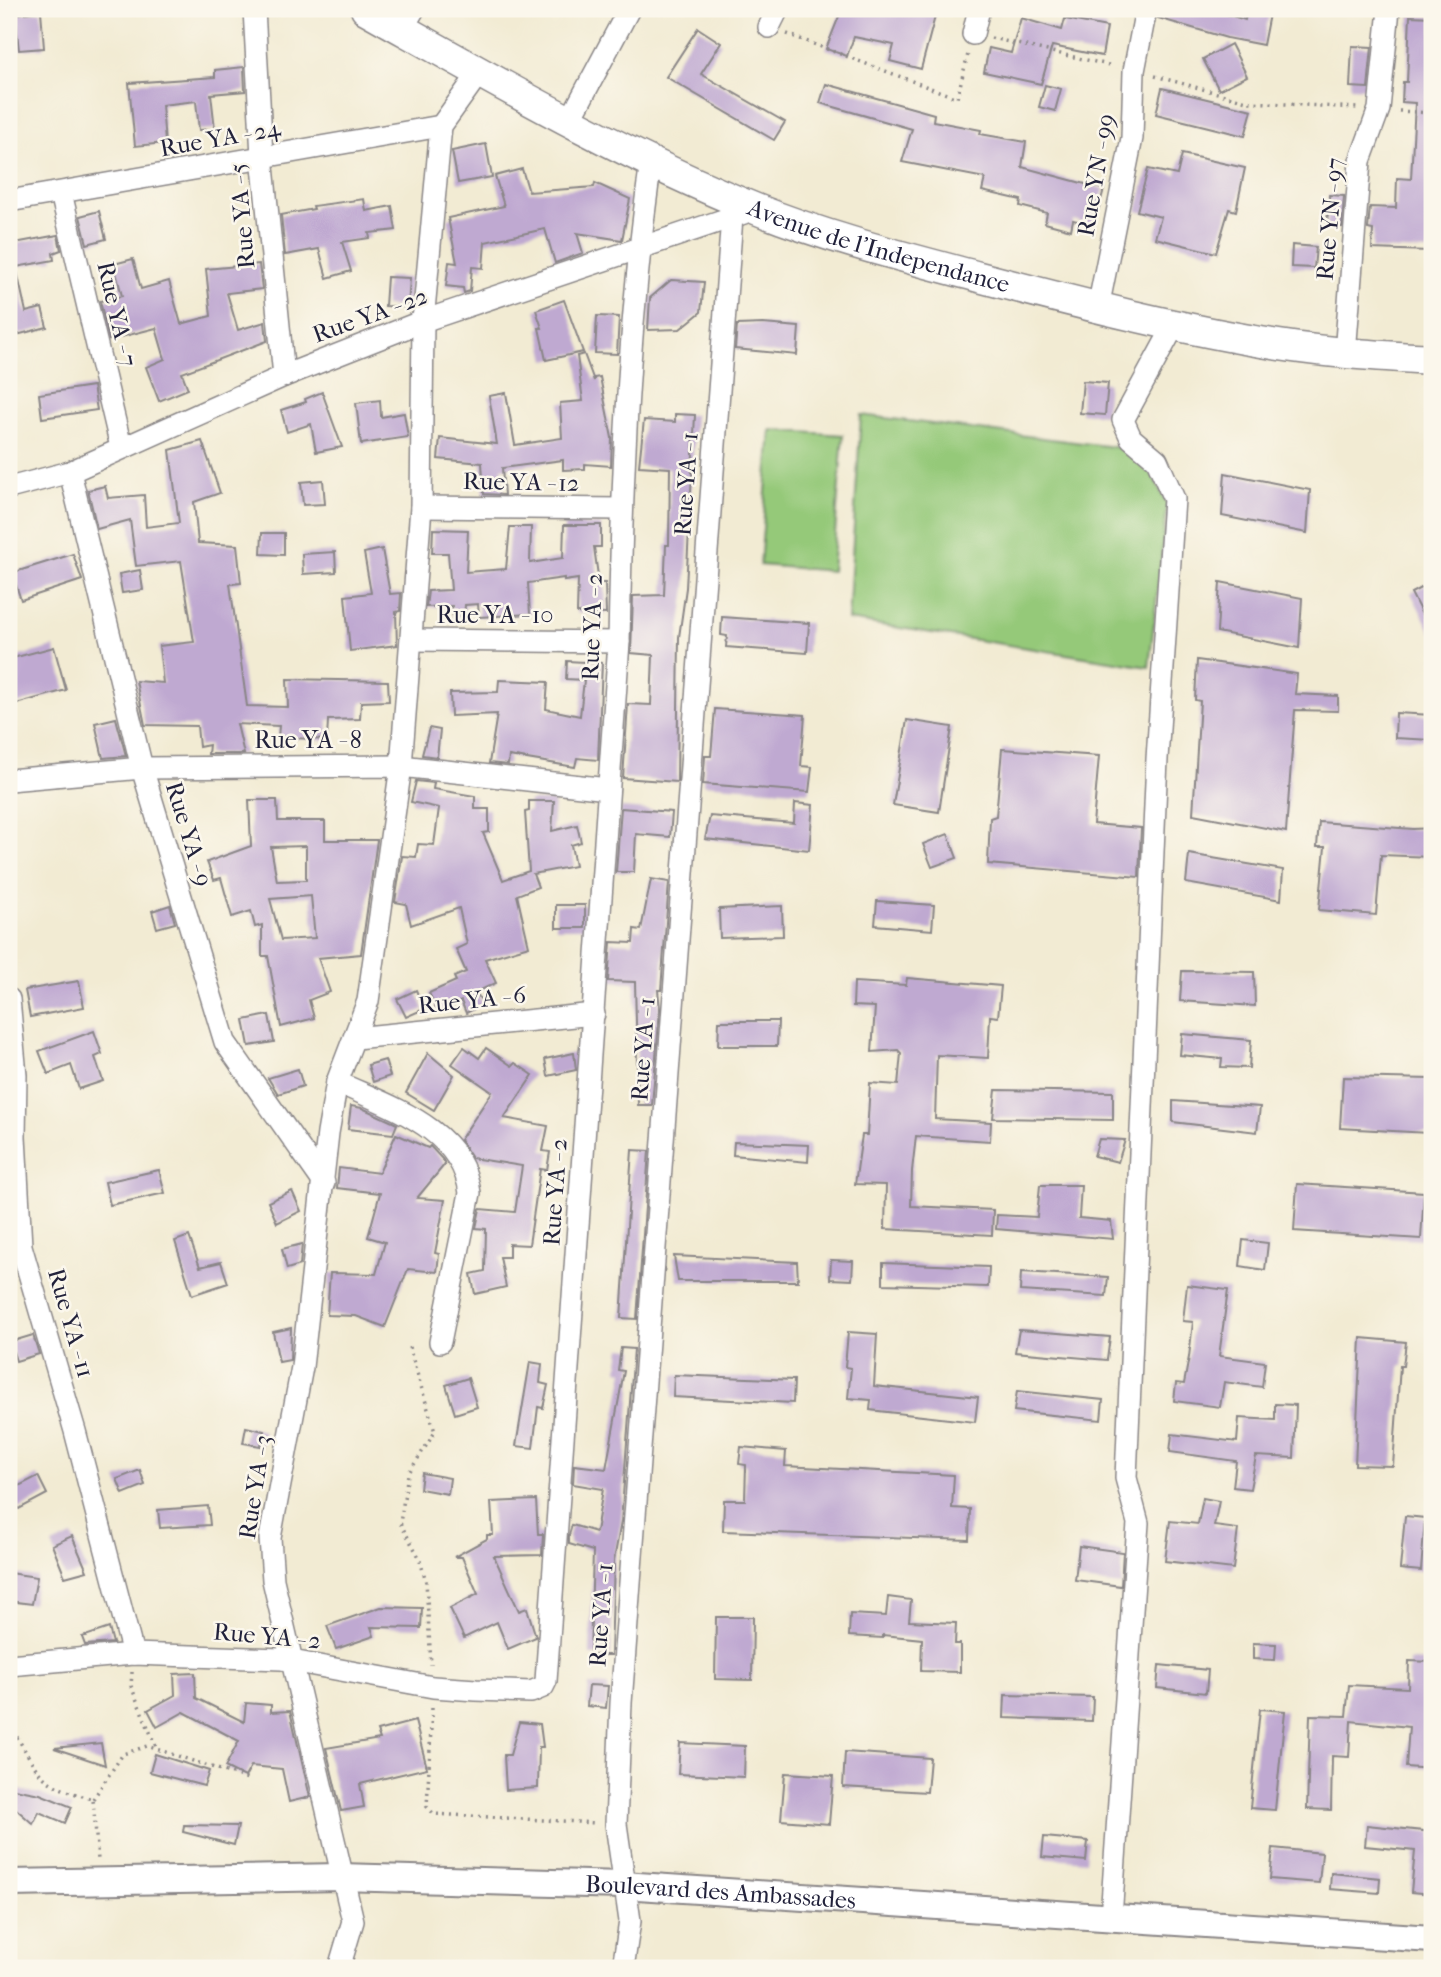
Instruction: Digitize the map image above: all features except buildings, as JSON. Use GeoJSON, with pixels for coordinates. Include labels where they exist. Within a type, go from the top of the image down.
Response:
{"type":"FeatureCollection","features":[{"type":"Feature","properties":{"kind":"highway","name":"Avenue de l'Independance"},"geometry":{"type":"LineString","coordinates":[[366,9],[408,19],[479,73],[744,213],[1098,308],[1278,345],[1345,354],[1432,359]]}},
{"type":"Feature","properties":{"kind":"main road","name":"Boulevard des Ambassades"},"geometry":{"type":"LineString","coordinates":[[9,1883],[340,1877],[623,1885],[1432,1939]]}},
{"type":"Feature","properties":{"kind":"street","name":"Rue YA - 5"},"geometry":{"type":"LineString","coordinates":[[254,9],[262,156],[284,376]]}},
{"type":"Feature","properties":{"kind":"street"},"geometry":{"type":"LineString","coordinates":[[569,122],[629,9]]}},
{"type":"Feature","properties":{"kind":"street"},"geometry":{"type":"LineString","coordinates":[[973,34],[979,9]]}},
{"type":"Feature","properties":{"kind":"street","name":"Rue YN - 99"},"geometry":{"type":"LineString","coordinates":[[1098,308],[1132,138],[1134,71],[1146,9]]}},
{"type":"Feature","properties":{"kind":"street","name":"Rue YN - 97"},"geometry":{"type":"LineString","coordinates":[[1345,354],[1360,161],[1379,109],[1389,9]]}},
{"type":"Feature","properties":{"kind":"street"},"geometry":{"type":"LineString","coordinates":[[441,126],[479,73]]}},
{"type":"Feature","properties":{"kind":"street","name":"Rue YA - 24"},"geometry":{"type":"LineString","coordinates":[[9,201],[441,126]]}},
{"type":"Feature","properties":{"kind":"street","name":"Rue YA - 3"},"geometry":{"type":"LineString","coordinates":[[339,1968],[353,1921],[340,1877],[273,1580],[270,1538],[302,1367],[337,1082],[368,1001],[401,766],[421,507],[423,321],[441,126]]}},
{"type":"Feature","properties":{"kind":"street","name":"Rue YA - 2"},"geometry":{"type":"LineString","coordinates":[[9,1665],[133,1654],[292,1661],[433,1687],[531,1692],[543,1687],[546,1681],[619,642],[621,509],[638,250],[651,162]]}},
{"type":"Feature","properties":{"kind":"street","name":"Rue YA - 7"},"geometry":{"type":"LineString","coordinates":[[61,193],[121,447]]}},
{"type":"Feature","properties":{"kind":"street","name":"Rue YA - 22"},"geometry":{"type":"LineString","coordinates":[[9,488],[70,472],[284,376],[423,321],[744,213]]}},
{"type":"Feature","properties":{"kind":"street","name":"Rue YA - 1"},"geometry":{"type":"LineString","coordinates":[[623,1968],[630,1921],[616,1824],[621,1703],[642,1413],[744,213]]}},
{"type":"Feature","properties":{"kind":"street"},"geometry":{"type":"LineString","coordinates":[[1111,1918],[1138,1523],[1126,1478],[1157,759],[1174,499],[1157,460],[1131,438],[1123,420],[1175,324]]}},
{"type":"Feature","properties":{"kind":"street","name":"Rue YA - 9"},"geometry":{"type":"LineString","coordinates":[[70,472],[142,768],[226,1042],[324,1183]]}},
{"type":"Feature","properties":{"kind":"street","name":"Rue YA - 12"},"geometry":{"type":"LineString","coordinates":[[421,507],[621,509]]}},
{"type":"Feature","properties":{"kind":"street","name":"Rue YA - 10"},"geometry":{"type":"LineString","coordinates":[[412,640],[619,642]]}},
{"type":"Feature","properties":{"kind":"street","name":"Rue YA - 8"},"geometry":{"type":"LineString","coordinates":[[9,780],[142,768],[401,766],[608,789]]}},
{"type":"Feature","properties":{"kind":"street","name":"Rue YA - 11"},"geometry":{"type":"LineString","coordinates":[[9,999],[16,1076],[15,1138],[21,1246],[75,1431],[133,1654]]}},
{"type":"Feature","properties":{"kind":"street","name":"Rue YA - 6"},"geometry":{"type":"LineString","coordinates":[[355,1038],[594,1014]]}},
{"type":"Feature","properties":{"kind":"street"},"geometry":{"type":"LineString","coordinates":[[337,1082],[412,1118],[442,1136],[460,1158],[468,1174],[470,1193],[440,1342]]}},
{"type":"Feature","properties":{"kind":"path"},"geometry":{"type":"LineString","coordinates":[[773,18],[957,98],[973,34],[1134,71],[1250,102],[1432,113]]}},
{"type":"Feature","properties":{"kind":"path"},"geometry":{"type":"LineString","coordinates":[[409,1347],[435,1432],[408,1474],[400,1522],[419,1557],[426,1581],[433,1687],[427,1807],[434,1814],[616,1824]]}},
{"type":"Feature","properties":{"kind":"path"},"geometry":{"type":"LineString","coordinates":[[133,1654],[131,1686],[157,1749]]}},
{"type":"Feature","properties":{"kind":"path"},"geometry":{"type":"LineString","coordinates":[[9,1725],[41,1778],[59,1790],[93,1799]]}},
{"type":"Feature","properties":{"kind":"path"},"geometry":{"type":"LineString","coordinates":[[100,1882],[93,1799],[123,1754],[147,1746],[248,1779]]}},
{"type":"Feature","properties":{"kind":"green space"},"geometry":{"type":"Polygon","coordinates":[[[861,415],[1122,448],[1148,466],[1167,504],[1149,667],[848,620],[861,415]]]}},
{"type":"Feature","properties":{"kind":"green space"},"geometry":{"type":"Polygon","coordinates":[[[771,430],[843,435],[832,571],[760,565],[771,430]]]}}]}
